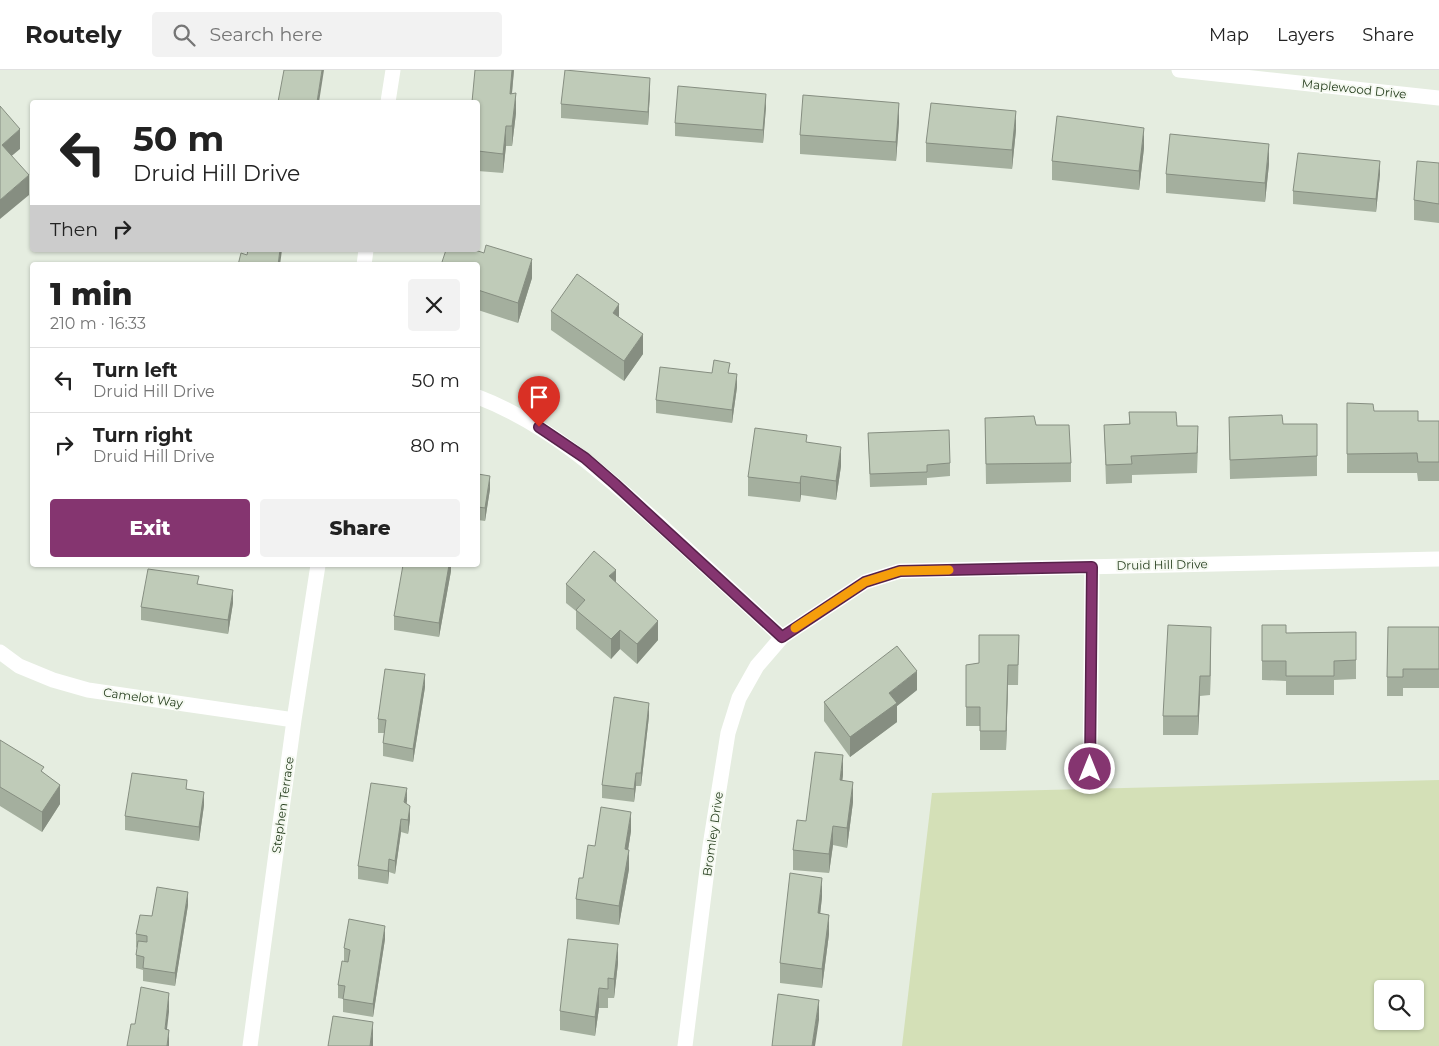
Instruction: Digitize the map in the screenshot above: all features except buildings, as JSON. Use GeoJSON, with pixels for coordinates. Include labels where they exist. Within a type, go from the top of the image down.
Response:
{"type":"FeatureCollection","features":[{"type":"Feature","properties":{"kind":"street"},"geometry":{"type":"LineString","coordinates":[[388,100],[393,70]]}},
{"type":"Feature","properties":{"kind":"street","name":"Maplewood Drive"},"geometry":{"type":"LineString","coordinates":[[1179,70],[1439,98]]}},
{"type":"Feature","properties":{"kind":"street"},"geometry":{"type":"LineString","coordinates":[[480,398],[539,427],[585,458],[782,637]]}},
{"type":"Feature","properties":{"kind":"street","name":"Druid Hill Drive"},"geometry":{"type":"LineString","coordinates":[[782,637],[865,582],[900,571],[1439,559]]}},
{"type":"Feature","properties":{"kind":"street","name":"Stephen Terrace"},"geometry":{"type":"LineString","coordinates":[[250,1046],[294,720],[318,567]]}},
{"type":"Feature","properties":{"kind":"street"},"geometry":{"type":"LineString","coordinates":[[1090,769],[1092,567]]}},
{"type":"Feature","properties":{"kind":"street","name":"Bromley Drive"},"geometry":{"type":"LineString","coordinates":[[685,1046],[710,846],[728,733],[739,698],[757,666],[782,637]]}},
{"type":"Feature","properties":{"kind":"street","name":"Camelot Way"},"geometry":{"type":"LineString","coordinates":[[0,652],[19,666],[44,677],[88,690],[294,720]]}},
{"type":"Feature","properties":{"kind":"green space"},"geometry":{"type":"Polygon","coordinates":[[[1439,780],[1439,1046],[902,1046],[932,793],[1439,780]]]}},
{"type":"Feature","properties":{"kind":"slow traffic"},"geometry":{"type":"LineString","coordinates":[[795,628],[865,582],[900,571],[949,570]]}},
{"type":"Feature","properties":{"kind":"route"},"geometry":{"type":"LineString","coordinates":[[539,427],[585,458],[782,637],[865,582],[900,571],[1092,567],[1090,769]]}}]}
